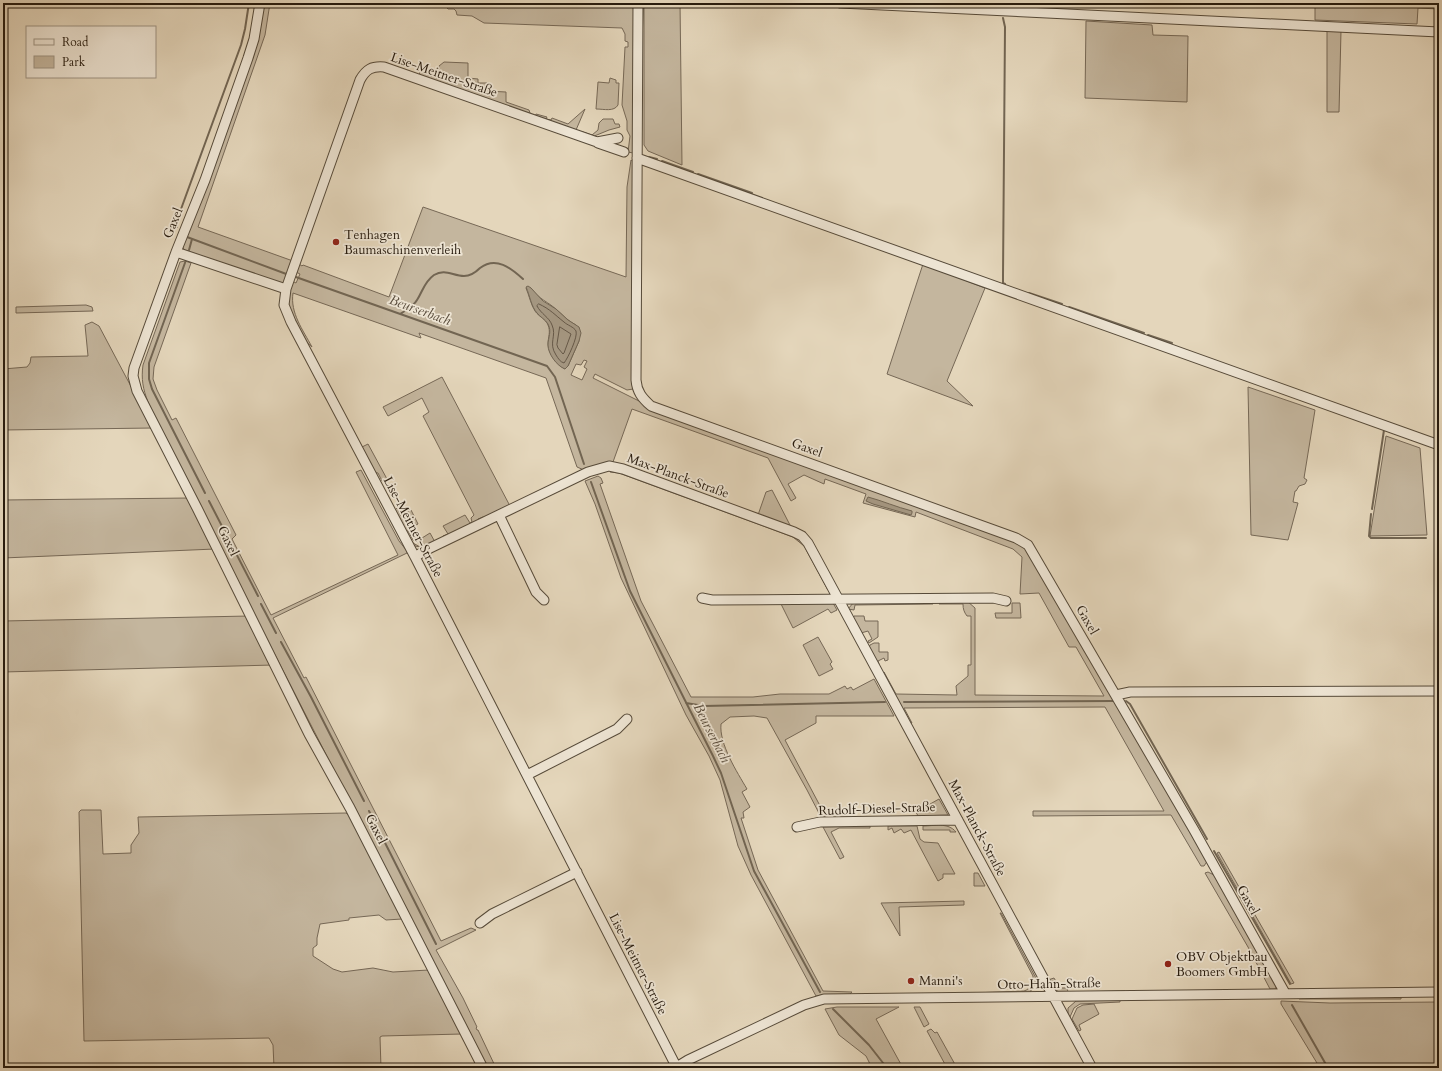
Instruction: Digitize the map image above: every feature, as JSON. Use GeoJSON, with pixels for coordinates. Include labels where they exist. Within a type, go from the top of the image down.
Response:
{"type":"FeatureCollection","features":[{"type":"Feature","properties":{"kind":"street","name":"Gaxel"},"geometry":{"type":"LineString","coordinates":[[260,3],[254,39],[248,58],[205,180],[176,252],[134,368],[133,376],[137,391],[309,734],[350,808],[483,1068]]}},
{"type":"Feature","properties":{"kind":"street","name":"Gaxel"},"geometry":{"type":"LineString","coordinates":[[638,3],[636,380],[640,395],[651,406],[1022,540],[1028,545],[1116,695],[1285,993]]}},
{"type":"Feature","properties":{"kind":"street"},"geometry":{"type":"LineString","coordinates":[[840,3],[1439,32]]}},
{"type":"Feature","properties":{"kind":"street","name":"Lise-Meitner-Straße"},"geometry":{"type":"LineString","coordinates":[[624,152],[384,67],[376,66],[370,68],[360,80],[287,285],[284,305],[290,322],[415,557],[676,1068]]}},
{"type":"Feature","properties":{"kind":"street"},"geometry":{"type":"LineString","coordinates":[[597,142],[618,138]]}},
{"type":"Feature","properties":{"kind":"street"},"geometry":{"type":"LineString","coordinates":[[637,158],[1439,445]]}},
{"type":"Feature","properties":{"kind":"street"},"geometry":{"type":"LineString","coordinates":[[176,252],[287,285]]}},
{"type":"Feature","properties":{"kind":"street","name":"Max-Planck-Straße"},"geometry":{"type":"LineString","coordinates":[[415,557],[424,551],[588,472],[604,467],[615,467],[799,534],[808,543],[1092,1068]]}},
{"type":"Feature","properties":{"kind":"street"},"geometry":{"type":"LineString","coordinates":[[499,515],[536,592],[544,600]]}},
{"type":"Feature","properties":{"kind":"street"},"geometry":{"type":"LineString","coordinates":[[702,598],[712,600],[993,598],[1006,601]]}},
{"type":"Feature","properties":{"kind":"street"},"geometry":{"type":"LineString","coordinates":[[1116,695],[1137,692],[1439,691]]}},
{"type":"Feature","properties":{"kind":"street"},"geometry":{"type":"LineString","coordinates":[[527,775],[617,729],[627,719]]}},
{"type":"Feature","properties":{"kind":"street","name":"Rudolf-Diesel-Straße"},"geometry":{"type":"LineString","coordinates":[[797,827],[820,822],[958,820]]}},
{"type":"Feature","properties":{"kind":"street"},"geometry":{"type":"LineString","coordinates":[[480,923],[492,914],[577,872]]}},
{"type":"Feature","properties":{"kind":"street","name":"Otto-Hahn-Straße"},"geometry":{"type":"LineString","coordinates":[[676,1068],[688,1060],[804,1005],[824,999],[1439,992]]}},
{"type":"Feature","properties":{"kind":"green space"},"geometry":{"type":"Polygon","coordinates":[[[263,3],[270,3],[265,35],[198,227],[293,261],[284,284],[185,251],[181,244],[263,3]]]}},
{"type":"Feature","properties":{"kind":"green space"},"geometry":{"type":"Polygon","coordinates":[[[427,3],[636,3],[633,153],[628,152],[630,136],[627,130],[627,121],[622,105],[625,47],[628,47],[628,42],[625,41],[625,34],[622,28],[484,23],[472,16],[457,15],[454,9],[448,9],[444,5],[427,3]]]}},
{"type":"Feature","properties":{"kind":"green space"},"geometry":{"type":"Polygon","coordinates":[[[646,3],[680,3],[682,165],[648,151],[644,145],[644,6],[646,3]]]}},
{"type":"Feature","properties":{"kind":"green space"},"geometry":{"type":"Polygon","coordinates":[[[1315,3],[1439,3],[1439,9],[1418,8],[1417,24],[1315,20],[1315,3]]]}},
{"type":"Feature","properties":{"kind":"green space"},"geometry":{"type":"Polygon","coordinates":[[[1086,21],[1152,25],[1153,35],[1188,36],[1187,102],[1085,98],[1086,21]]]}},
{"type":"Feature","properties":{"kind":"green space"},"geometry":{"type":"Polygon","coordinates":[[[1327,30],[1341,31],[1339,112],[1327,112],[1327,30]]]}},
{"type":"Feature","properties":{"kind":"green space"},"geometry":{"type":"Polygon","coordinates":[[[444,62],[468,63],[468,78],[478,79],[478,83],[487,83],[487,91],[506,92],[506,102],[529,110],[530,113],[529,114],[419,75],[420,72],[437,78],[439,66],[444,62]]]}},
{"type":"Feature","properties":{"kind":"green space"},"geometry":{"type":"Polygon","coordinates":[[[610,78],[616,80],[616,83],[619,83],[618,105],[614,109],[596,109],[598,82],[609,83],[610,78]]]}},
{"type":"Feature","properties":{"kind":"green space"},"geometry":{"type":"Polygon","coordinates":[[[585,109],[576,130],[535,116],[536,114],[547,117],[546,119],[551,120],[552,118],[568,124],[585,109]]]}},
{"type":"Feature","properties":{"kind":"green space"},"geometry":{"type":"Polygon","coordinates":[[[603,119],[613,119],[615,124],[619,124],[620,127],[592,137],[582,133],[592,135],[598,130],[599,123],[603,119]]]}},
{"type":"Feature","properties":{"kind":"green space"},"geometry":{"type":"Polygon","coordinates":[[[631,160],[634,162],[633,389],[627,390],[595,374],[593,378],[649,406],[1022,542],[1208,860],[1204,866],[1201,866],[1171,815],[1033,816],[1033,811],[1164,811],[1105,707],[904,708],[912,723],[910,723],[883,675],[884,672],[896,694],[957,695],[956,686],[968,676],[968,665],[971,665],[971,616],[966,615],[963,604],[939,604],[942,601],[967,601],[975,608],[975,695],[1104,696],[1076,647],[1069,647],[1039,593],[1020,594],[1022,557],[1013,549],[916,512],[915,517],[863,503],[866,494],[825,479],[824,484],[804,475],[788,484],[796,498],[791,501],[768,458],[632,409],[613,462],[584,470],[577,467],[546,378],[419,333],[421,338],[293,293],[293,307],[295,314],[312,347],[302,338],[290,313],[288,300],[292,281],[296,283],[300,274],[296,272],[299,264],[389,297],[423,207],[626,277],[627,187],[631,160]],[[526,288],[532,306],[538,315],[546,321],[548,325],[548,347],[551,355],[559,365],[565,369],[568,366],[579,341],[576,325],[540,298],[531,288],[526,288]],[[584,360],[581,365],[576,364],[571,375],[582,380],[587,369],[584,367],[587,361],[584,360]]]}},
{"type":"Feature","properties":{"kind":"green space"},"geometry":{"type":"Polygon","coordinates":[[[185,261],[191,263],[154,367],[153,379],[172,420],[176,418],[236,535],[232,539],[271,615],[398,555],[356,472],[361,470],[399,541],[407,551],[407,553],[273,618],[304,678],[306,677],[441,941],[471,928],[476,930],[436,950],[463,998],[496,1068],[487,1068],[196,501],[148,402],[143,384],[143,365],[180,262],[185,261]]]}},
{"type":"Feature","properties":{"kind":"green space"},"geometry":{"type":"Polygon","coordinates":[[[923,264],[985,288],[947,381],[973,406],[887,374],[923,264]]]}},
{"type":"Feature","properties":{"kind":"green space"},"geometry":{"type":"Polygon","coordinates":[[[86,305],[92,307],[93,311],[16,313],[16,307],[86,305]]]}},
{"type":"Feature","properties":{"kind":"green space"},"geometry":{"type":"Polygon","coordinates":[[[92,322],[99,326],[153,428],[3,430],[3,369],[27,367],[30,363],[31,357],[88,356],[85,325],[92,322]]]}},
{"type":"Feature","properties":{"kind":"green space"},"geometry":{"type":"Polygon","coordinates":[[[442,377],[510,506],[485,518],[483,517],[478,519],[480,521],[445,537],[443,536],[448,534],[443,526],[465,515],[470,523],[472,522],[471,518],[474,515],[423,416],[429,412],[422,398],[388,416],[383,407],[442,377]]]}},
{"type":"Feature","properties":{"kind":"green space"},"geometry":{"type":"Polygon","coordinates":[[[1248,387],[1315,410],[1304,478],[1307,480],[1305,484],[1299,486],[1295,491],[1293,502],[1298,503],[1288,540],[1251,535],[1248,387]]]}},
{"type":"Feature","properties":{"kind":"green space"},"geometry":{"type":"Polygon","coordinates":[[[1386,436],[1420,448],[1427,535],[1370,536],[1386,436]]]}},
{"type":"Feature","properties":{"kind":"green space"},"geometry":{"type":"Polygon","coordinates":[[[368,444],[387,479],[382,481],[378,473],[373,472],[362,447],[368,444]]]}},
{"type":"Feature","properties":{"kind":"green space"},"geometry":{"type":"Polygon","coordinates":[[[612,470],[793,535],[803,542],[828,590],[804,546],[793,537],[619,473],[610,472],[612,470]]]}},
{"type":"Feature","properties":{"kind":"green space"},"geometry":{"type":"Polygon","coordinates":[[[598,476],[601,478],[603,483],[600,484],[641,601],[691,697],[753,697],[780,694],[829,694],[845,686],[847,689],[851,687],[853,690],[874,679],[894,716],[816,716],[816,723],[785,740],[826,817],[821,817],[767,718],[754,716],[730,717],[721,724],[721,732],[726,749],[747,789],[742,792],[750,807],[743,812],[744,818],[741,818],[758,870],[823,991],[852,992],[849,995],[816,996],[751,875],[738,846],[720,780],[709,756],[686,715],[621,578],[595,504],[585,481],[598,476]]]}},
{"type":"Feature","properties":{"kind":"green space"},"geometry":{"type":"Polygon","coordinates":[[[772,490],[791,527],[758,515],[766,492],[772,490]]]}},
{"type":"Feature","properties":{"kind":"green space"},"geometry":{"type":"Polygon","coordinates":[[[189,498],[215,549],[3,558],[3,500],[189,498]]]}},
{"type":"Feature","properties":{"kind":"green space"},"geometry":{"type":"Polygon","coordinates":[[[397,508],[401,516],[411,510],[418,524],[414,526],[420,537],[422,538],[430,533],[435,542],[423,547],[421,544],[413,540],[408,531],[406,531],[413,543],[420,547],[411,543],[395,510],[397,508]]]}},
{"type":"Feature","properties":{"kind":"green space"},"geometry":{"type":"Polygon","coordinates":[[[931,601],[933,604],[855,605],[854,610],[848,609],[854,602],[931,601]]]}},
{"type":"Feature","properties":{"kind":"green space"},"geometry":{"type":"Polygon","coordinates":[[[833,603],[837,610],[831,613],[828,609],[793,628],[781,604],[833,603]]]}},
{"type":"Feature","properties":{"kind":"green space"},"geometry":{"type":"Polygon","coordinates":[[[1012,603],[1020,603],[1021,618],[996,618],[995,613],[1012,613],[1012,603]]]}},
{"type":"Feature","properties":{"kind":"green space"},"geometry":{"type":"Polygon","coordinates":[[[249,616],[274,665],[3,672],[3,621],[249,616]]]}},
{"type":"Feature","properties":{"kind":"green space"},"geometry":{"type":"Polygon","coordinates":[[[854,616],[864,616],[865,621],[878,621],[878,637],[869,643],[868,641],[872,639],[868,631],[861,633],[853,619],[854,616]]]}},
{"type":"Feature","properties":{"kind":"green space"},"geometry":{"type":"Polygon","coordinates":[[[818,637],[832,662],[830,664],[833,669],[819,676],[803,645],[818,637]]]}},
{"type":"Feature","properties":{"kind":"green space"},"geometry":{"type":"Polygon","coordinates":[[[879,643],[879,652],[888,652],[888,660],[885,661],[884,658],[878,661],[879,664],[877,663],[869,648],[870,645],[879,643]]]}},
{"type":"Feature","properties":{"kind":"green space"},"geometry":{"type":"Polygon","coordinates":[[[939,799],[948,815],[918,816],[916,812],[939,799]]]}},
{"type":"Feature","properties":{"kind":"green space"},"geometry":{"type":"Polygon","coordinates":[[[81,810],[101,810],[103,854],[131,853],[131,845],[139,833],[138,817],[346,813],[350,816],[402,919],[386,920],[379,915],[349,918],[349,920],[320,924],[317,945],[313,948],[313,956],[333,969],[342,972],[373,968],[393,972],[429,970],[462,1034],[382,1036],[380,1037],[381,1068],[274,1068],[273,1045],[269,1038],[84,1041],[79,812],[81,810]]]}},
{"type":"Feature","properties":{"kind":"green space"},"geometry":{"type":"Polygon","coordinates":[[[870,826],[870,828],[839,828],[831,832],[844,857],[840,859],[823,827],[870,826]]]}},
{"type":"Feature","properties":{"kind":"green space"},"geometry":{"type":"Polygon","coordinates":[[[888,826],[917,826],[920,839],[924,842],[938,843],[955,874],[943,874],[943,878],[938,881],[911,830],[904,833],[901,829],[894,833],[892,828],[888,830],[888,826]]]}},
{"type":"Feature","properties":{"kind":"green space"},"geometry":{"type":"Polygon","coordinates":[[[923,826],[945,826],[956,832],[950,832],[950,830],[923,830],[923,826]]]}},
{"type":"Feature","properties":{"kind":"green space"},"geometry":{"type":"Polygon","coordinates":[[[1219,852],[1294,983],[1291,984],[1217,853],[1219,852]]]}},
{"type":"Feature","properties":{"kind":"green space"},"geometry":{"type":"Polygon","coordinates":[[[1208,872],[1214,875],[1218,881],[1277,986],[1275,989],[1270,989],[1248,947],[1205,873],[1208,872]]]}},
{"type":"Feature","properties":{"kind":"green space"},"geometry":{"type":"Polygon","coordinates":[[[974,873],[978,873],[985,886],[974,886],[974,873]]]}},
{"type":"Feature","properties":{"kind":"green space"},"geometry":{"type":"Polygon","coordinates":[[[964,901],[964,905],[899,907],[900,936],[881,903],[964,901]]]}},
{"type":"Feature","properties":{"kind":"green space"},"geometry":{"type":"Polygon","coordinates":[[[1000,913],[1037,980],[1029,994],[973,993],[1024,991],[1030,987],[1032,983],[1033,976],[1000,913]]]}},
{"type":"Feature","properties":{"kind":"green space"},"geometry":{"type":"Polygon","coordinates":[[[1054,978],[1060,988],[1067,988],[1068,992],[1125,992],[1061,993],[1054,989],[1048,980],[1054,978]]]}},
{"type":"Feature","properties":{"kind":"green space"},"geometry":{"type":"Polygon","coordinates":[[[1401,996],[1401,999],[1299,999],[1299,997],[1401,996]]]}},
{"type":"Feature","properties":{"kind":"green space"},"geometry":{"type":"Polygon","coordinates":[[[1120,1000],[1120,1002],[1080,1004],[1074,1008],[1070,1017],[1068,1015],[1068,1008],[1076,1001],[1120,1000]]]}},
{"type":"Feature","properties":{"kind":"green space"},"geometry":{"type":"Polygon","coordinates":[[[1281,1001],[1330,1003],[1439,1002],[1439,1068],[1320,1068],[1281,1004],[1281,1001]]]}},
{"type":"Feature","properties":{"kind":"green space"},"geometry":{"type":"Polygon","coordinates":[[[1094,1004],[1099,1014],[1079,1025],[1081,1030],[1079,1031],[1072,1019],[1077,1008],[1083,1005],[1094,1004]]]}},
{"type":"Feature","properties":{"kind":"green space"},"geometry":{"type":"Polygon","coordinates":[[[837,1007],[899,1007],[876,1019],[903,1068],[872,1068],[866,1056],[839,1035],[825,1009],[837,1007]]]}},
{"type":"Feature","properties":{"kind":"green space"},"geometry":{"type":"Polygon","coordinates":[[[914,1007],[920,1007],[929,1024],[924,1027],[914,1007]]]}},
{"type":"Feature","properties":{"kind":"green space"},"geometry":{"type":"Polygon","coordinates":[[[931,1029],[935,1033],[937,1032],[957,1068],[947,1068],[927,1031],[931,1029]]]}},
{"type":"Feature","properties":{"kind":"water"},"geometry":{"type":"Polygon","coordinates":[[[528,286],[543,301],[579,327],[581,333],[579,341],[568,366],[565,369],[551,356],[548,348],[550,332],[549,327],[547,322],[533,307],[526,287],[528,286]]]}},
{"type":"Feature","properties":{"kind":"water"},"geometry":{"type":"Polygon","coordinates":[[[868,497],[912,511],[912,513],[911,515],[873,504],[866,501],[868,497]]]}},
{"type":"Feature","properties":{"kind":"waterway","name":"Beurserbach"},"geometry":{"type":"LineString","coordinates":[[177,227],[177,220],[241,45],[249,3]]}},
{"type":"Feature","properties":{"kind":"waterway"},"geometry":{"type":"LineString","coordinates":[[789,3],[811,4]]}},
{"type":"Feature","properties":{"kind":"waterway"},"geometry":{"type":"LineString","coordinates":[[642,28],[643,5]]}},
{"type":"Feature","properties":{"kind":"waterway"},"geometry":{"type":"LineString","coordinates":[[819,5],[838,6]]}},
{"type":"Feature","properties":{"kind":"waterway"},"geometry":{"type":"LineString","coordinates":[[1003,18],[1005,27],[1003,283],[1005,284]]}},
{"type":"Feature","properties":{"kind":"waterway"},"geometry":{"type":"LineString","coordinates":[[649,157],[657,159]]}},
{"type":"Feature","properties":{"kind":"waterway"},"geometry":{"type":"LineString","coordinates":[[662,161],[693,172]]}},
{"type":"Feature","properties":{"kind":"waterway"},"geometry":{"type":"LineString","coordinates":[[698,174],[752,193]]}},
{"type":"Feature","properties":{"kind":"waterway","name":"Beurserbach"},"geometry":{"type":"LineString","coordinates":[[187,237],[289,275]]}},
{"type":"Feature","properties":{"kind":"waterway"},"geometry":{"type":"LineString","coordinates":[[189,250],[192,239]]}},
{"type":"Feature","properties":{"kind":"waterway"},"geometry":{"type":"LineString","coordinates":[[186,260],[149,363],[149,379],[152,389],[205,493]]}},
{"type":"Feature","properties":{"kind":"waterway"},"geometry":{"type":"LineString","coordinates":[[400,314],[414,305],[428,281],[438,273],[445,272],[466,276],[473,274],[486,265],[497,263],[513,271],[523,279]]}},
{"type":"Feature","properties":{"kind":"waterway","name":"Beurserbach"},"geometry":{"type":"LineString","coordinates":[[293,276],[547,366],[555,377],[584,464]]}},
{"type":"Feature","properties":{"kind":"waterway"},"geometry":{"type":"LineString","coordinates":[[1029,293],[1062,304]]}},
{"type":"Feature","properties":{"kind":"waterway"},"geometry":{"type":"LineString","coordinates":[[1069,307],[1144,333]]}},
{"type":"Feature","properties":{"kind":"waterway"},"geometry":{"type":"LineString","coordinates":[[1148,335],[1172,343]]}},
{"type":"Feature","properties":{"kind":"waterway"},"geometry":{"type":"LineString","coordinates":[[1372,509],[1384,430]]}},
{"type":"Feature","properties":{"kind":"waterway","name":"Beurserbach"},"geometry":{"type":"LineString","coordinates":[[591,482],[630,591],[721,773],[754,871],[820,992]]}},
{"type":"Feature","properties":{"kind":"waterway"},"geometry":{"type":"LineString","coordinates":[[209,501],[258,596]]}},
{"type":"Feature","properties":{"kind":"waterway"},"geometry":{"type":"LineString","coordinates":[[1371,514],[1369,536],[1371,538],[1426,538]]}},
{"type":"Feature","properties":{"kind":"waterway"},"geometry":{"type":"LineString","coordinates":[[261,604],[276,633]]}},
{"type":"Feature","properties":{"kind":"waterway"},"geometry":{"type":"LineString","coordinates":[[281,642],[364,801]]}},
{"type":"Feature","properties":{"kind":"waterway"},"geometry":{"type":"LineString","coordinates":[[904,702],[1113,701]]}},
{"type":"Feature","properties":{"kind":"waterway"},"geometry":{"type":"LineString","coordinates":[[1126,701],[1130,704],[1207,839]]}},
{"type":"Feature","properties":{"kind":"waterway"},"geometry":{"type":"LineString","coordinates":[[686,703],[704,706],[885,702]]}},
{"type":"Feature","properties":{"kind":"waterway"},"geometry":{"type":"LineString","coordinates":[[369,811],[436,944]]}},
{"type":"Feature","properties":{"kind":"waterway"},"geometry":{"type":"LineString","coordinates":[[1214,851],[1290,984]]}},
{"type":"Feature","properties":{"kind":"waterway"},"geometry":{"type":"LineString","coordinates":[[1292,1005],[1328,1068]]}},
{"type":"Feature","properties":{"kind":"waterway","name":"Beurserbach"},"geometry":{"type":"LineString","coordinates":[[833,1009],[869,1045],[887,1068]]}},
{"type":"Feature","properties":{"kind":"place","name":"Tenhagen Baumaschinenverleih"},"geometry":{"type":"Point","coordinates":[336,242]}},
{"type":"Feature","properties":{"kind":"place","name":"OBV Objektbau Boomers GmbH"},"geometry":{"type":"Point","coordinates":[1168,964]}},
{"type":"Feature","properties":{"kind":"place","name":"Manni's"},"geometry":{"type":"Point","coordinates":[911,981]}}]}
